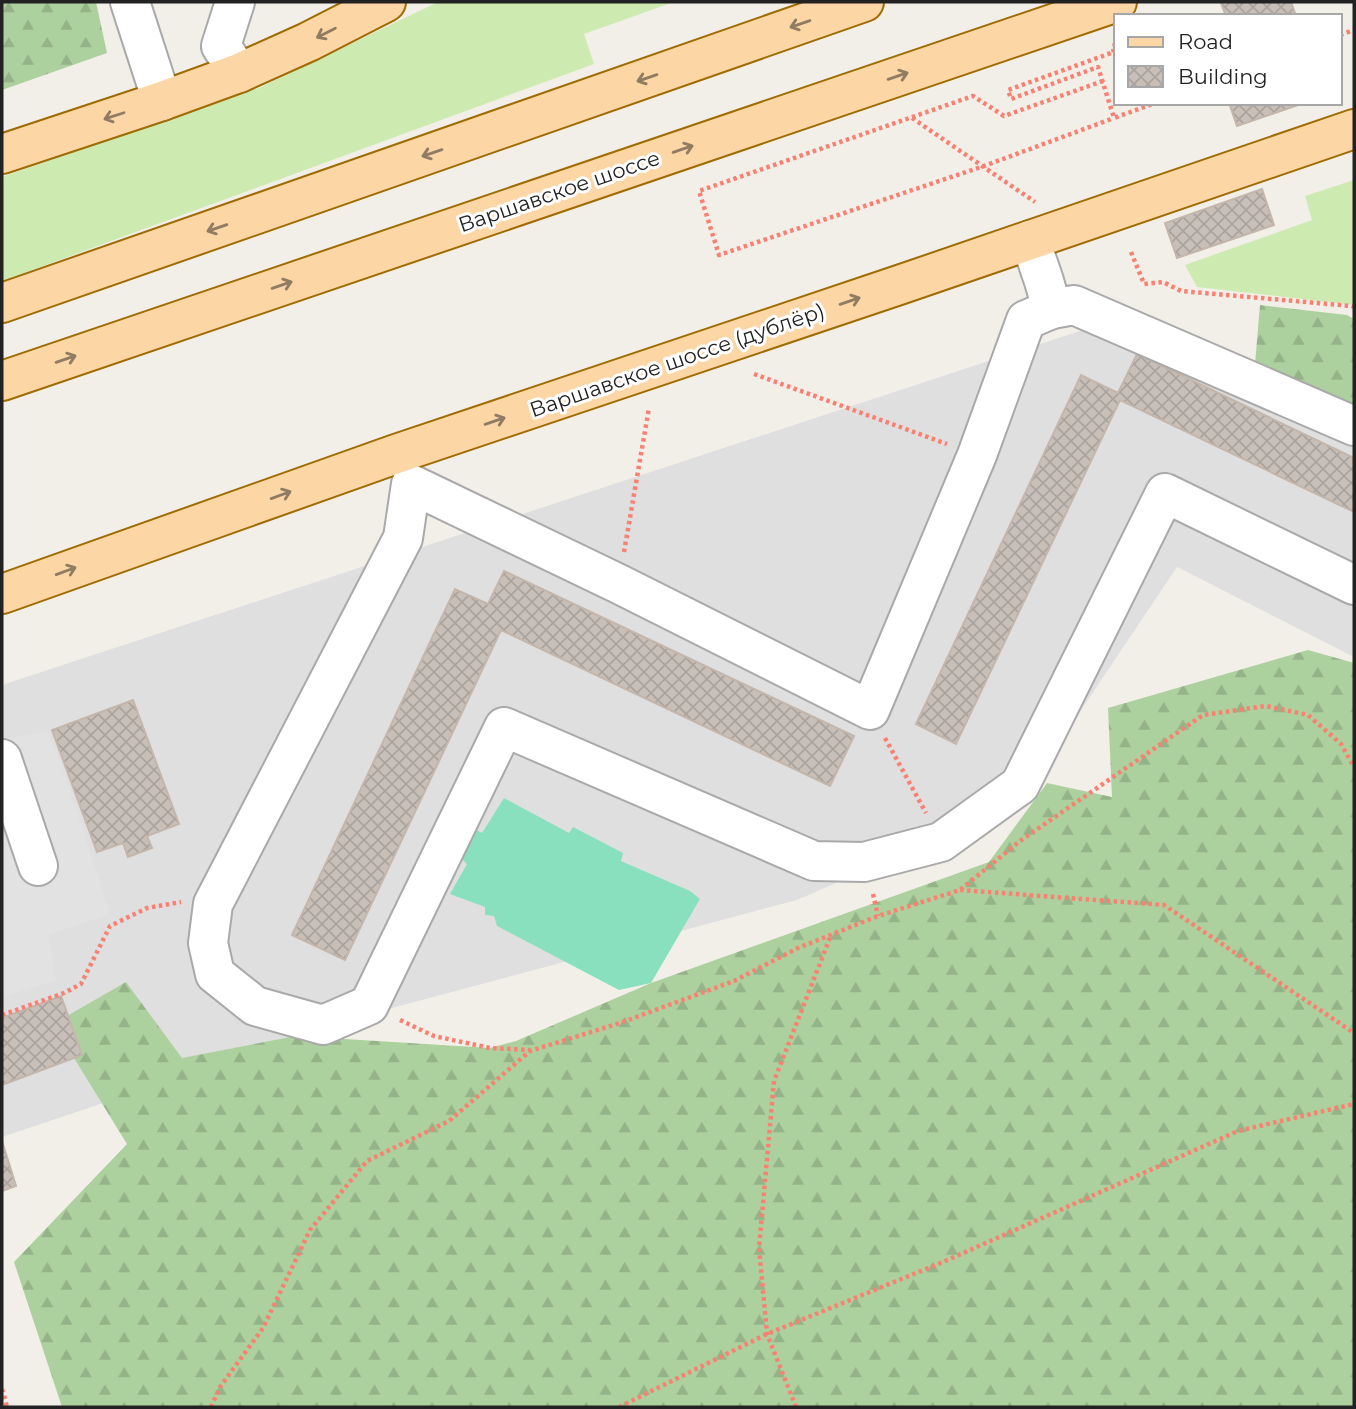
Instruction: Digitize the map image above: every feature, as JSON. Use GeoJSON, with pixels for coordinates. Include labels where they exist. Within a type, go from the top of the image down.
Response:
{"type":"FeatureCollection","features":[{"type":"Feature","properties":{"kind":"main road"},"geometry":{"type":"LineString","coordinates":[[2,154],[239,73],[309,42],[386,2]]}},
{"type":"Feature","properties":{"kind":"main road"},"geometry":{"type":"LineString","coordinates":[[2,303],[864,2]]}},
{"type":"Feature","properties":{"kind":"main road","name":"Варшавское шоссе"},"geometry":{"type":"LineString","coordinates":[[2,381],[1117,2]]}},
{"type":"Feature","properties":{"kind":"main road","name":"Варшавское шоссе (дублёр)"},"geometry":{"type":"LineString","coordinates":[[2,594],[404,469],[1030,240],[1354,129]]}},
{"type":"Feature","properties":{"kind":"lane"},"geometry":{"type":"LineString","coordinates":[[130,2],[162,101]]}},
{"type":"Feature","properties":{"kind":"lane"},"geometry":{"type":"LineString","coordinates":[[235,2],[221,46],[239,73]]}},
{"type":"Feature","properties":{"kind":"lane"},"geometry":{"type":"LineString","coordinates":[[1030,240],[1052,309]]}},
{"type":"Feature","properties":{"kind":"lane"},"geometry":{"type":"LineString","coordinates":[[1354,426],[1074,306],[1052,309],[1026,320],[977,455],[870,710],[619,584],[404,469],[404,538],[214,904],[208,943],[215,974],[255,1006],[323,1025],[369,1006],[504,727],[814,861],[864,862],[941,842],[1020,785],[1165,494],[1354,585]]}},
{"type":"Feature","properties":{"kind":"lane"},"geometry":{"type":"LineString","coordinates":[[2,759],[38,866]]}},
{"type":"Feature","properties":{"kind":"path"},"geometry":{"type":"LineString","coordinates":[[1114,52],[1008,90],[1011,99],[1098,67],[1114,118]]}},
{"type":"Feature","properties":{"kind":"path"},"geometry":{"type":"LineString","coordinates":[[1102,81],[1004,116],[973,96],[699,191],[719,255],[984,166],[1150,105]]}},
{"type":"Feature","properties":{"kind":"path"},"geometry":{"type":"LineString","coordinates":[[912,117],[1069,227]]}},
{"type":"Feature","properties":{"kind":"path"},"geometry":{"type":"LineString","coordinates":[[1131,252],[1144,284],[1163,282],[1181,291],[1354,307]]}},
{"type":"Feature","properties":{"kind":"path"},"geometry":{"type":"LineString","coordinates":[[754,374],[977,455]]}},
{"type":"Feature","properties":{"kind":"path"},"geometry":{"type":"LineString","coordinates":[[619,584],[649,408]]}},
{"type":"Feature","properties":{"kind":"path"},"geometry":{"type":"LineString","coordinates":[[369,1006],[434,1036],[490,1048],[530,1051],[620,1023],[734,981],[797,948],[878,916],[960,890],[1020,841],[1203,715],[1266,706],[1308,715],[1341,744],[1354,767]]}},
{"type":"Feature","properties":{"kind":"path"},"geometry":{"type":"LineString","coordinates":[[870,710],[941,842]]}},
{"type":"Feature","properties":{"kind":"path"},"geometry":{"type":"LineString","coordinates":[[960,890],[1164,905],[1354,1032]]}},
{"type":"Feature","properties":{"kind":"path"},"geometry":{"type":"LineString","coordinates":[[2,1015],[64,993],[81,984],[110,926],[147,908],[186,901],[214,904]]}},
{"type":"Feature","properties":{"kind":"path"},"geometry":{"type":"LineString","coordinates":[[796,1407],[767,1334],[759,1248],[774,1081],[831,935]]}},
{"type":"Feature","properties":{"kind":"path"},"geometry":{"type":"LineString","coordinates":[[211,1407],[220,1387],[263,1328],[310,1230],[368,1161],[449,1121],[530,1051]]}},
{"type":"Feature","properties":{"kind":"path"},"geometry":{"type":"LineString","coordinates":[[619,1407],[767,1334],[943,1262],[1238,1131],[1354,1104]]}},
{"type":"Feature","properties":{"kind":"path"},"geometry":{"type":"LineString","coordinates":[[2,1389],[8,1407]]}},
{"type":"Feature","properties":{"kind":"shaded area"},"geometry":{"type":"Polygon","coordinates":[[[1089,328],[1354,448],[1354,657],[1177,567],[1018,804],[797,900],[362,1016],[2,1137],[2,685],[1089,328]]]}},
{"type":"Feature","properties":{"kind":"shaded area"},"geometry":{"type":"Polygon","coordinates":[[[48,732],[65,775],[110,914],[48,935],[56,980],[2,997],[2,739],[48,732]]]}},
{"type":"Feature","properties":{"kind":"green space"},"geometry":{"type":"Polygon","coordinates":[[[2,2],[96,2],[107,53],[2,90],[2,2]]]}},
{"type":"Feature","properties":{"kind":"green space"},"geometry":{"type":"Polygon","coordinates":[[[438,2],[674,2],[584,34],[594,64],[2,281],[2,177],[259,88],[438,2]]]}},
{"type":"Feature","properties":{"kind":"green space"},"geometry":{"type":"Polygon","coordinates":[[[1354,180],[1354,305],[1197,287],[1185,265],[1312,220],[1305,196],[1354,180]]]}},
{"type":"Feature","properties":{"kind":"green space"},"geometry":{"type":"Polygon","coordinates":[[[1260,305],[1347,315],[1354,319],[1354,420],[1254,376],[1260,305]]]}},
{"type":"Feature","properties":{"kind":"green space"},"geometry":{"type":"Polygon","coordinates":[[[1308,650],[1354,663],[1354,1407],[62,1407],[14,1262],[127,1144],[53,1024],[126,982],[182,1058],[296,1036],[490,1048],[516,1041],[651,983],[989,862],[1047,783],[1112,797],[1108,708],[1308,650]]]}},
{"type":"Feature","properties":{"kind":"green space"},"geometry":{"type":"Polygon","coordinates":[[[504,798],[569,833],[573,827],[623,853],[621,861],[690,891],[700,899],[651,983],[619,990],[497,926],[494,916],[485,915],[485,907],[450,894],[467,864],[458,855],[473,828],[482,833],[504,798]]]}},
{"type":"Feature","properties":{"kind":"building"},"geometry":{"type":"Polygon","coordinates":[[[1291,2],[1295,13],[1225,14],[1221,3],[1291,2]]]}},
{"type":"Feature","properties":{"kind":"building"},"geometry":{"type":"Polygon","coordinates":[[[1230,105],[1298,105],[1237,126],[1230,105]]]}},
{"type":"Feature","properties":{"kind":"building"},"geometry":{"type":"Polygon","coordinates":[[[1262,189],[1274,225],[1177,258],[1165,223],[1262,189]]]}},
{"type":"Feature","properties":{"kind":"building"},"geometry":{"type":"Polygon","coordinates":[[[1137,354],[1354,458],[1354,512],[1120,400],[956,744],[916,724],[1081,375],[1118,393],[1137,354]]]}},
{"type":"Feature","properties":{"kind":"building"},"geometry":{"type":"Polygon","coordinates":[[[504,571],[854,736],[830,786],[501,630],[345,960],[292,935],[455,589],[488,604],[504,571]]]}},
{"type":"Feature","properties":{"kind":"building"},"geometry":{"type":"Polygon","coordinates":[[[133,700],[179,824],[147,836],[152,848],[128,857],[123,843],[97,852],[52,730],[133,700]]]}},
{"type":"Feature","properties":{"kind":"building"},"geometry":{"type":"Polygon","coordinates":[[[61,996],[82,1055],[2,1085],[2,1018],[61,996]]]}},
{"type":"Feature","properties":{"kind":"building"},"geometry":{"type":"Polygon","coordinates":[[[2,1141],[16,1186],[2,1191],[2,1141]]]}}]}
